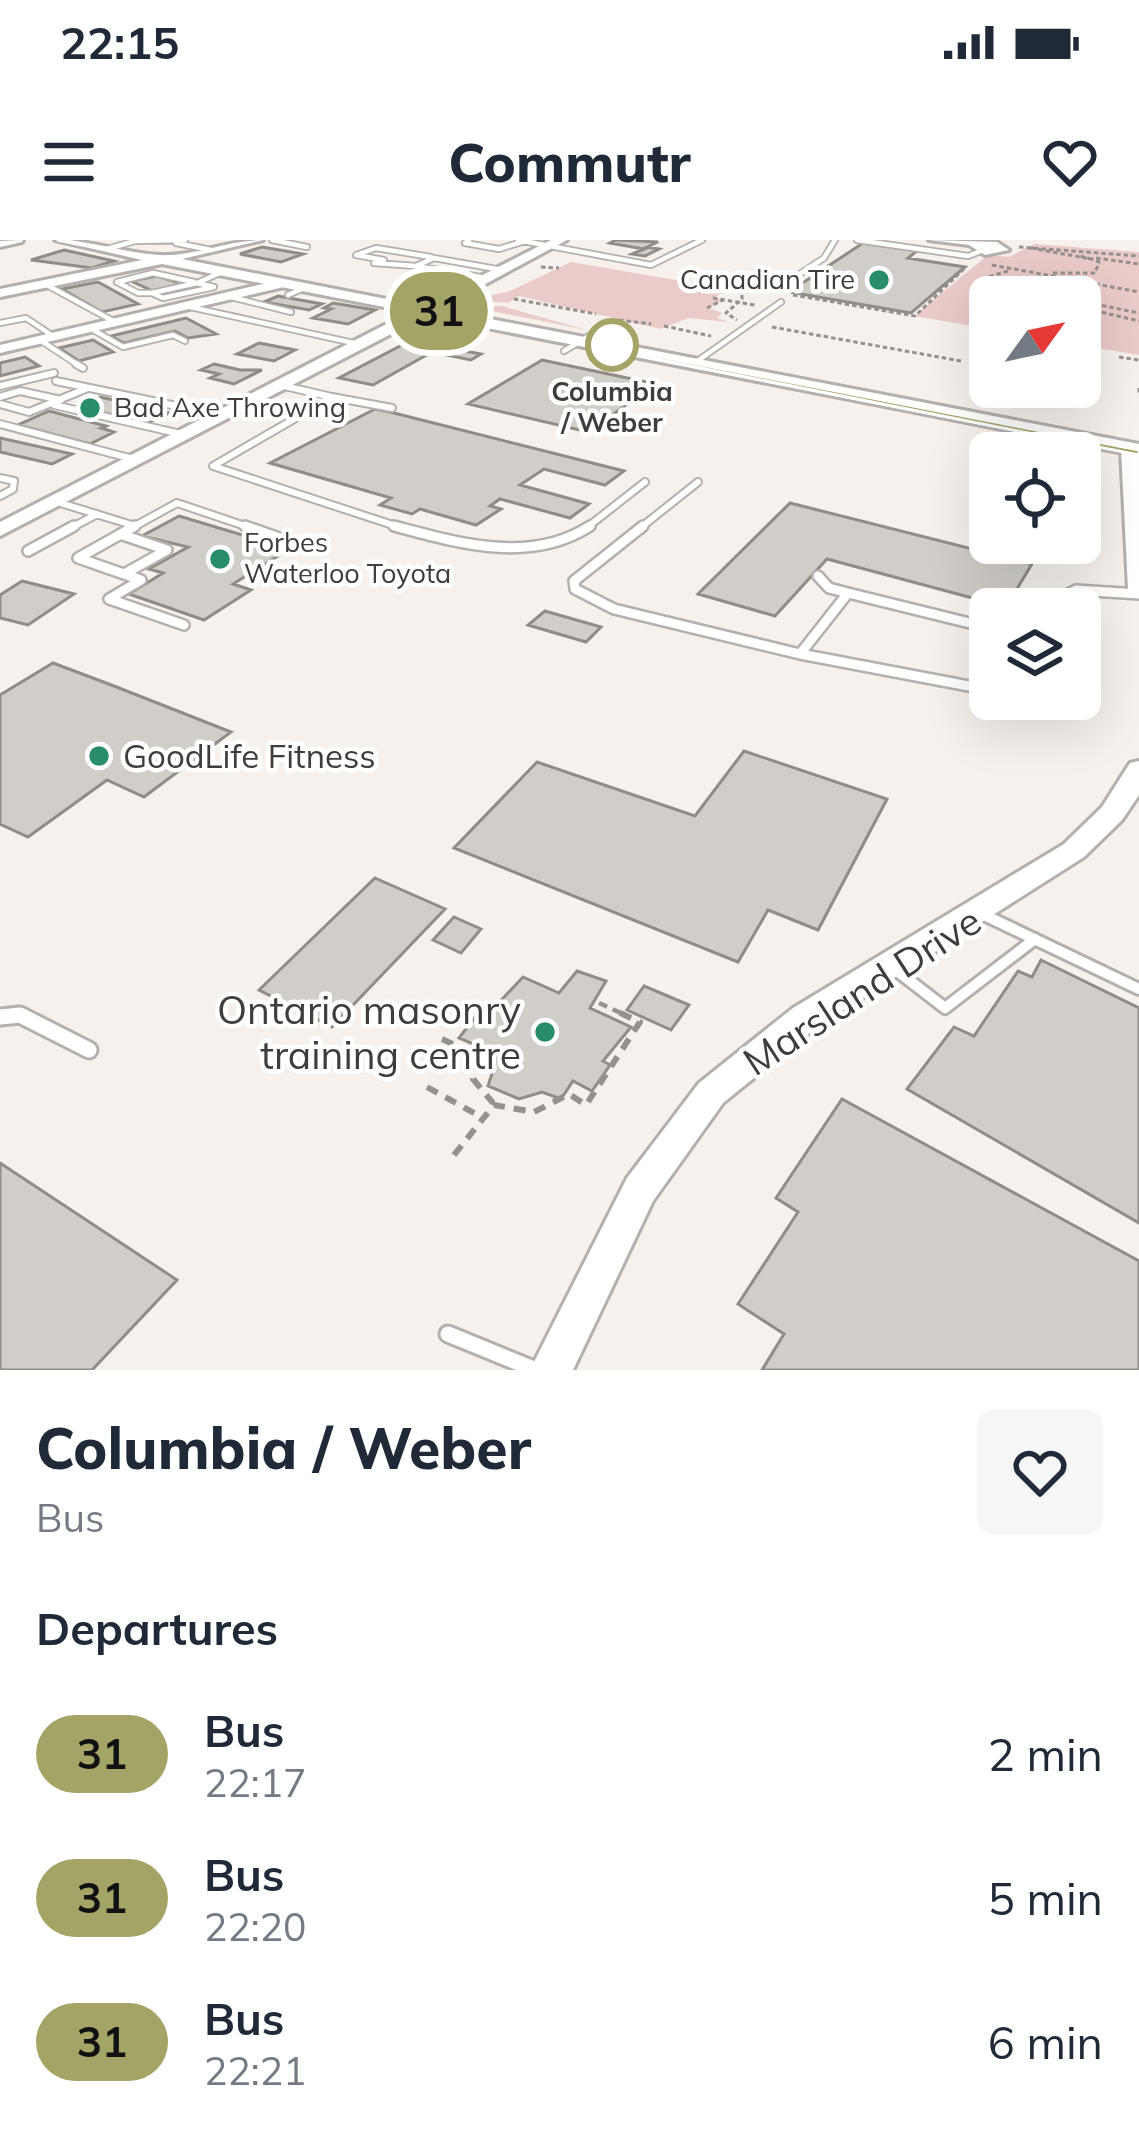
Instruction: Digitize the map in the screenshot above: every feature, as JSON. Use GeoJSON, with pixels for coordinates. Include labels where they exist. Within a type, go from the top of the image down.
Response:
{"type":"FeatureCollection","features":[{"type":"Feature","properties":{"kind":"main road"},"geometry":{"type":"LineString","coordinates":[[61,240],[286,289],[428,308],[1135,449]]}},
{"type":"Feature","properties":{"kind":"main road"},"geometry":{"type":"LineString","coordinates":[[0,293],[256,240]]}},
{"type":"Feature","properties":{"kind":"main road"},"geometry":{"type":"LineString","coordinates":[[0,530],[555,243]]}},
{"type":"Feature","properties":{"kind":"street"},"geometry":{"type":"LineString","coordinates":[[0,244],[19,240]]}},
{"type":"Feature","properties":{"kind":"street"},"geometry":{"type":"LineString","coordinates":[[933,240],[959,241],[982,249]]}},
{"type":"Feature","properties":{"kind":"street"},"geometry":{"type":"LineString","coordinates":[[0,349],[227,296],[286,289]]}},
{"type":"Feature","properties":{"kind":"street"},"geometry":{"type":"LineString","coordinates":[[1135,449],[1139,591]]}},
{"type":"Feature","properties":{"kind":"street","name":"Marsland Drive"},"geometry":{"type":"LineString","coordinates":[[550,1370],[644,1182],[713,1091],[778,1039],[980,913],[1091,835],[1139,769]]}},
{"type":"Feature","properties":{"kind":"lane"},"geometry":{"type":"LineString","coordinates":[[107,249],[136,242],[185,240]]}},
{"type":"Feature","properties":{"kind":"lane"},"geometry":{"type":"LineString","coordinates":[[272,240],[307,247]]}},
{"type":"Feature","properties":{"kind":"lane"},"geometry":{"type":"LineString","coordinates":[[469,240],[465,243],[500,250],[521,241],[555,243],[651,265],[702,240]]}},
{"type":"Feature","properties":{"kind":"lane"},"geometry":{"type":"LineString","coordinates":[[792,280],[824,258],[835,240]]}},
{"type":"Feature","properties":{"kind":"lane"},"geometry":{"type":"LineString","coordinates":[[857,240],[968,256],[982,249]]}},
{"type":"Feature","properties":{"kind":"lane"},"geometry":{"type":"LineString","coordinates":[[172,242],[211,250]]}},
{"type":"Feature","properties":{"kind":"lane"},"geometry":{"type":"LineString","coordinates":[[486,278],[374,263],[384,260],[356,255],[376,248],[502,270]]}},
{"type":"Feature","properties":{"kind":"lane"},"geometry":{"type":"LineString","coordinates":[[416,266],[434,258]]}},
{"type":"Feature","properties":{"kind":"lane"},"geometry":{"type":"LineString","coordinates":[[152,293],[163,298],[214,287],[197,283],[153,273],[117,283],[152,293],[197,283],[222,272]]}},
{"type":"Feature","properties":{"kind":"lane"},"geometry":{"type":"LineString","coordinates":[[45,284],[115,322]]}},
{"type":"Feature","properties":{"kind":"lane"},"geometry":{"type":"LineString","coordinates":[[227,296],[291,312]]}},
{"type":"Feature","properties":{"kind":"lane"},"geometry":{"type":"LineString","coordinates":[[696,362],[781,302]]}},
{"type":"Feature","properties":{"kind":"lane"},"geometry":{"type":"LineString","coordinates":[[186,306],[358,344]]}},
{"type":"Feature","properties":{"kind":"lane"},"geometry":{"type":"LineString","coordinates":[[0,323],[26,319],[83,368]]}},
{"type":"Feature","properties":{"kind":"lane"},"geometry":{"type":"LineString","coordinates":[[564,351],[610,320]]}},
{"type":"Feature","properties":{"kind":"lane"},"geometry":{"type":"LineString","coordinates":[[90,328],[123,347],[173,335],[185,341]]}},
{"type":"Feature","properties":{"kind":"lane"},"geometry":{"type":"LineString","coordinates":[[0,386],[55,377],[220,415]]}},
{"type":"Feature","properties":{"kind":"lane"},"geometry":{"type":"LineString","coordinates":[[280,385],[392,408]]}},
{"type":"Feature","properties":{"kind":"lane"},"geometry":{"type":"LineString","coordinates":[[0,400],[29,412],[88,388]]}},
{"type":"Feature","properties":{"kind":"lane"},"geometry":{"type":"LineString","coordinates":[[0,400],[20,391],[63,401]]}},
{"type":"Feature","properties":{"kind":"lane"},"geometry":{"type":"LineString","coordinates":[[332,397],[213,466],[443,537],[513,551],[564,542],[645,482]]}},
{"type":"Feature","properties":{"kind":"lane"},"geometry":{"type":"LineString","coordinates":[[54,405],[182,434]]}},
{"type":"Feature","properties":{"kind":"lane"},"geometry":{"type":"LineString","coordinates":[[0,424],[134,459]]}},
{"type":"Feature","properties":{"kind":"lane"},"geometry":{"type":"LineString","coordinates":[[0,478],[14,481],[13,489],[0,496]]}},
{"type":"Feature","properties":{"kind":"lane"},"geometry":{"type":"LineString","coordinates":[[698,482],[574,581],[575,589],[614,609],[800,654],[969,686]]}},
{"type":"Feature","properties":{"kind":"lane"},"geometry":{"type":"LineString","coordinates":[[54,501],[135,526]]}},
{"type":"Feature","properties":{"kind":"lane"},"geometry":{"type":"LineString","coordinates":[[184,625],[110,599],[140,580],[77,558],[177,503],[291,542]]}},
{"type":"Feature","properties":{"kind":"lane"},"geometry":{"type":"LineString","coordinates":[[28,551],[97,514]]}},
{"type":"Feature","properties":{"kind":"lane"},"geometry":{"type":"LineString","coordinates":[[120,534],[167,550],[124,574]]}},
{"type":"Feature","properties":{"kind":"lane"},"geometry":{"type":"LineString","coordinates":[[818,576],[829,588],[969,623]]}},
{"type":"Feature","properties":{"kind":"lane"},"geometry":{"type":"LineString","coordinates":[[1101,590],[1139,591]]}},
{"type":"Feature","properties":{"kind":"lane"},"geometry":{"type":"LineString","coordinates":[[800,654],[848,593]]}},
{"type":"Feature","properties":{"kind":"lane"},"geometry":{"type":"LineString","coordinates":[[980,913],[1139,989]]}},
{"type":"Feature","properties":{"kind":"lane"},"geometry":{"type":"LineString","coordinates":[[892,967],[945,1008],[1035,939]]}},
{"type":"Feature","properties":{"kind":"lane"},"geometry":{"type":"LineString","coordinates":[[0,1017],[20,1015],[89,1050]]}},
{"type":"Feature","properties":{"kind":"lane"},"geometry":{"type":"LineString","coordinates":[[448,1334],[536,1370]]}},
{"type":"Feature","properties":{"kind":"path"},"geometry":{"type":"LineString","coordinates":[[1013,245],[1139,264]]}},
{"type":"Feature","properties":{"kind":"path"},"geometry":{"type":"LineString","coordinates":[[1030,248],[1139,256]]}},
{"type":"Feature","properties":{"kind":"path"},"geometry":{"type":"LineString","coordinates":[[789,294],[915,316],[974,263],[982,249],[996,266]]}},
{"type":"Feature","properties":{"kind":"path"},"geometry":{"type":"LineString","coordinates":[[987,276],[1019,271],[1095,273],[1099,262],[1062,254]]}},
{"type":"Feature","properties":{"kind":"path"},"geometry":{"type":"LineString","coordinates":[[1093,259],[1101,254]]}},
{"type":"Feature","properties":{"kind":"path"},"geometry":{"type":"LineString","coordinates":[[974,263],[1019,271]]}},
{"type":"Feature","properties":{"kind":"path"},"geometry":{"type":"LineString","coordinates":[[1048,272],[1139,292]]}},
{"type":"Feature","properties":{"kind":"path"},"geometry":{"type":"LineString","coordinates":[[738,278],[780,292]]}},
{"type":"Feature","properties":{"kind":"path"},"geometry":{"type":"LineString","coordinates":[[693,283],[742,292],[728,316],[752,323],[961,361]]}},
{"type":"Feature","properties":{"kind":"path"},"geometry":{"type":"LineString","coordinates":[[713,298],[745,303]]}},
{"type":"Feature","properties":{"kind":"path"},"geometry":{"type":"LineString","coordinates":[[514,299],[651,324]]}},
{"type":"Feature","properties":{"kind":"path"},"geometry":{"type":"LineString","coordinates":[[707,308],[727,299]]}},
{"type":"Feature","properties":{"kind":"path"},"geometry":{"type":"LineString","coordinates":[[1101,307],[1139,313]]}},
{"type":"Feature","properties":{"kind":"path"},"geometry":{"type":"LineString","coordinates":[[1101,310],[1139,321]]}},
{"type":"Feature","properties":{"kind":"path"},"geometry":{"type":"LineString","coordinates":[[563,315],[572,311]]}},
{"type":"Feature","properties":{"kind":"path"},"geometry":{"type":"LineString","coordinates":[[664,326],[729,339]]}},
{"type":"Feature","properties":{"kind":"path"},"geometry":{"type":"LineString","coordinates":[[1119,357],[1139,358]]}},
{"type":"Feature","properties":{"kind":"path"},"geometry":{"type":"LineString","coordinates":[[1139,388],[1139,395]]}},
{"type":"Feature","properties":{"kind":"path"},"geometry":{"type":"LineString","coordinates":[[442,1039],[478,1056],[473,1079],[494,1105],[517,1113],[537,1113],[569,1094],[586,1105],[640,1022],[599,1004]]}},
{"type":"Feature","properties":{"kind":"path"},"geometry":{"type":"LineString","coordinates":[[427,1087],[483,1118]]}},
{"type":"Feature","properties":{"kind":"path"},"geometry":{"type":"LineString","coordinates":[[454,1155],[494,1105]]}},
{"type":"Feature","properties":{"kind":"shaded area"},"geometry":{"type":"Polygon","coordinates":[[[1034,244],[1139,252],[1139,355],[1101,349],[1101,276],[969,276],[969,325],[914,316],[988,255],[1009,257],[1034,244]]]}},
{"type":"Feature","properties":{"kind":"shaded area"},"geometry":{"type":"Polygon","coordinates":[[[571,262],[728,289],[715,297],[723,300],[709,308],[722,313],[717,318],[728,322],[688,318],[661,329],[519,296],[508,303],[475,300],[480,307],[502,306],[587,330],[466,306],[462,302],[510,291],[571,262]]]}},
{"type":"Feature","properties":{"kind":"building"},"geometry":{"type":"Polygon","coordinates":[[[658,242],[647,247],[659,249],[645,256],[632,254],[644,249],[610,243],[658,242]]]}},
{"type":"Feature","properties":{"kind":"building","name":"Canadian Tire"},"geometry":{"type":"Polygon","coordinates":[[[863,243],[917,251],[908,258],[965,267],[911,313],[789,292],[863,243]]]}},
{"type":"Feature","properties":{"kind":"building"},"geometry":{"type":"Polygon","coordinates":[[[262,247],[303,254],[281,262],[240,254],[262,247]]]}},
{"type":"Feature","properties":{"kind":"building"},"geometry":{"type":"Polygon","coordinates":[[[64,250],[114,261],[92,268],[31,260],[64,250]]]}},
{"type":"Feature","properties":{"kind":"building"},"geometry":{"type":"Polygon","coordinates":[[[157,276],[183,284],[153,291],[131,281],[157,276]]]}},
{"type":"Feature","properties":{"kind":"building"},"geometry":{"type":"Polygon","coordinates":[[[98,282],[138,304],[102,312],[62,289],[98,282]]]}},
{"type":"Feature","properties":{"kind":"building"},"geometry":{"type":"Polygon","coordinates":[[[278,296],[322,304],[309,310],[264,302],[278,296]]]}},
{"type":"Feature","properties":{"kind":"building"},"geometry":{"type":"Polygon","coordinates":[[[333,303],[375,310],[348,324],[313,318],[333,303]]]}},
{"type":"Feature","properties":{"kind":"building"},"geometry":{"type":"Polygon","coordinates":[[[186,318],[216,334],[188,338],[175,331],[124,343],[111,336],[186,318]]]}},
{"type":"Feature","properties":{"kind":"building"},"geometry":{"type":"Polygon","coordinates":[[[425,333],[457,339],[443,347],[481,354],[471,360],[432,352],[373,385],[339,378],[425,333]]]}},
{"type":"Feature","properties":{"kind":"building"},"geometry":{"type":"Polygon","coordinates":[[[93,340],[113,352],[79,361],[59,348],[93,340]]]}},
{"type":"Feature","properties":{"kind":"building"},"geometry":{"type":"Polygon","coordinates":[[[259,343],[295,350],[274,361],[237,354],[259,343]]]}},
{"type":"Feature","properties":{"kind":"building"},"geometry":{"type":"Polygon","coordinates":[[[25,357],[39,366],[0,376],[0,363],[25,357]]]}},
{"type":"Feature","properties":{"kind":"building"},"geometry":{"type":"Polygon","coordinates":[[[542,360],[656,384],[588,432],[468,404],[542,360]]]}},
{"type":"Feature","properties":{"kind":"building"},"geometry":{"type":"Polygon","coordinates":[[[214,364],[262,370],[234,384],[210,378],[219,374],[201,370],[214,364]]]}},
{"type":"Feature","properties":{"kind":"building"},"geometry":{"type":"Polygon","coordinates":[[[100,397],[170,413],[148,423],[78,407],[100,397]]]}},
{"type":"Feature","properties":{"kind":"building"},"geometry":{"type":"Polygon","coordinates":[[[375,409],[624,471],[605,485],[544,469],[520,485],[589,504],[570,518],[500,499],[490,506],[501,509],[476,525],[420,509],[412,514],[380,505],[391,498],[270,463],[375,409]]]}},
{"type":"Feature","properties":{"kind":"building"},"geometry":{"type":"Polygon","coordinates":[[[49,411],[114,432],[90,444],[18,425],[49,411]]]}},
{"type":"Feature","properties":{"kind":"building"},"geometry":{"type":"Polygon","coordinates":[[[0,438],[72,454],[52,464],[0,452],[0,438]]]}},
{"type":"Feature","properties":{"kind":"building"},"geometry":{"type":"Polygon","coordinates":[[[790,503],[969,548],[969,564],[1032,564],[1017,588],[969,588],[969,597],[827,559],[775,616],[698,594],[790,503]]]}},
{"type":"Feature","properties":{"kind":"building","name":"Forbes Waterloo Toyota"},"geometry":{"type":"Polygon","coordinates":[[[179,516],[289,549],[233,584],[251,590],[204,620],[129,594],[163,573],[149,569],[188,547],[142,536],[179,516]]]}},
{"type":"Feature","properties":{"kind":"building"},"geometry":{"type":"Polygon","coordinates":[[[22,581],[74,594],[28,625],[0,618],[0,595],[22,581]]]}},
{"type":"Feature","properties":{"kind":"building"},"geometry":{"type":"Polygon","coordinates":[[[545,611],[601,627],[586,642],[528,625],[545,611]]]}},
{"type":"Feature","properties":{"kind":"building","name":"GoodLife Fitness"},"geometry":{"type":"Polygon","coordinates":[[[53,663],[231,732],[144,797],[107,780],[28,837],[0,824],[0,695],[53,663]]]}},
{"type":"Feature","properties":{"kind":"building"},"geometry":{"type":"Polygon","coordinates":[[[744,751],[887,799],[818,930],[768,910],[738,962],[454,848],[537,762],[695,816],[744,751]]]}},
{"type":"Feature","properties":{"kind":"building"},"geometry":{"type":"Polygon","coordinates":[[[375,878],[445,909],[332,1027],[259,990],[375,878]]]}},
{"type":"Feature","properties":{"kind":"building"},"geometry":{"type":"Polygon","coordinates":[[[454,917],[481,929],[461,953],[433,940],[454,917]]]}},
{"type":"Feature","properties":{"kind":"building"},"geometry":{"type":"Polygon","coordinates":[[[1041,960],[1139,1008],[1139,1223],[907,1089],[954,1027],[974,1036],[1018,971],[1032,977],[1041,960]]]}},
{"type":"Feature","properties":{"kind":"building","name":"Ontario masonry training centre"},"geometry":{"type":"Polygon","coordinates":[[[577,971],[606,981],[590,1008],[631,1027],[603,1061],[610,1065],[592,1091],[573,1081],[561,1099],[542,1092],[519,1099],[488,1086],[498,1055],[459,1038],[483,1007],[491,1011],[523,977],[559,993],[577,971]]]}},
{"type":"Feature","properties":{"kind":"building"},"geometry":{"type":"Polygon","coordinates":[[[644,986],[689,1005],[671,1030],[627,1010],[644,986]]]}},
{"type":"Feature","properties":{"kind":"building"},"geometry":{"type":"Polygon","coordinates":[[[842,1099],[1139,1261],[1139,1370],[762,1370],[784,1334],[738,1304],[798,1212],[776,1198],[842,1099]]]}},
{"type":"Feature","properties":{"kind":"building"},"geometry":{"type":"Polygon","coordinates":[[[0,1163],[177,1280],[92,1370],[0,1370],[0,1163]]]}},
{"type":"Feature","properties":{"kind":"bus line","name":"31"},"geometry":{"type":"LineString","coordinates":[[62,240],[1139,450]]}},
{"type":"Feature","properties":{"kind":"place","name":"Canadian Tire"},"geometry":{"type":"Point","coordinates":[879,280]}},
{"type":"Feature","properties":{"kind":"place","name":"Columbia / Weber"},"geometry":{"type":"Point","coordinates":[612,345]}},
{"type":"Feature","properties":{"kind":"place","name":"Bad Axe Throwing"},"geometry":{"type":"Point","coordinates":[90,408]}},
{"type":"Feature","properties":{"kind":"place","name":"Forbes Waterloo Toyota"},"geometry":{"type":"Point","coordinates":[220,559]}},
{"type":"Feature","properties":{"kind":"place","name":"GoodLife Fitness"},"geometry":{"type":"Point","coordinates":[99,756]}},
{"type":"Feature","properties":{"kind":"place","name":"Ontario masonry training centre"},"geometry":{"type":"Point","coordinates":[545,1032]}}]}
